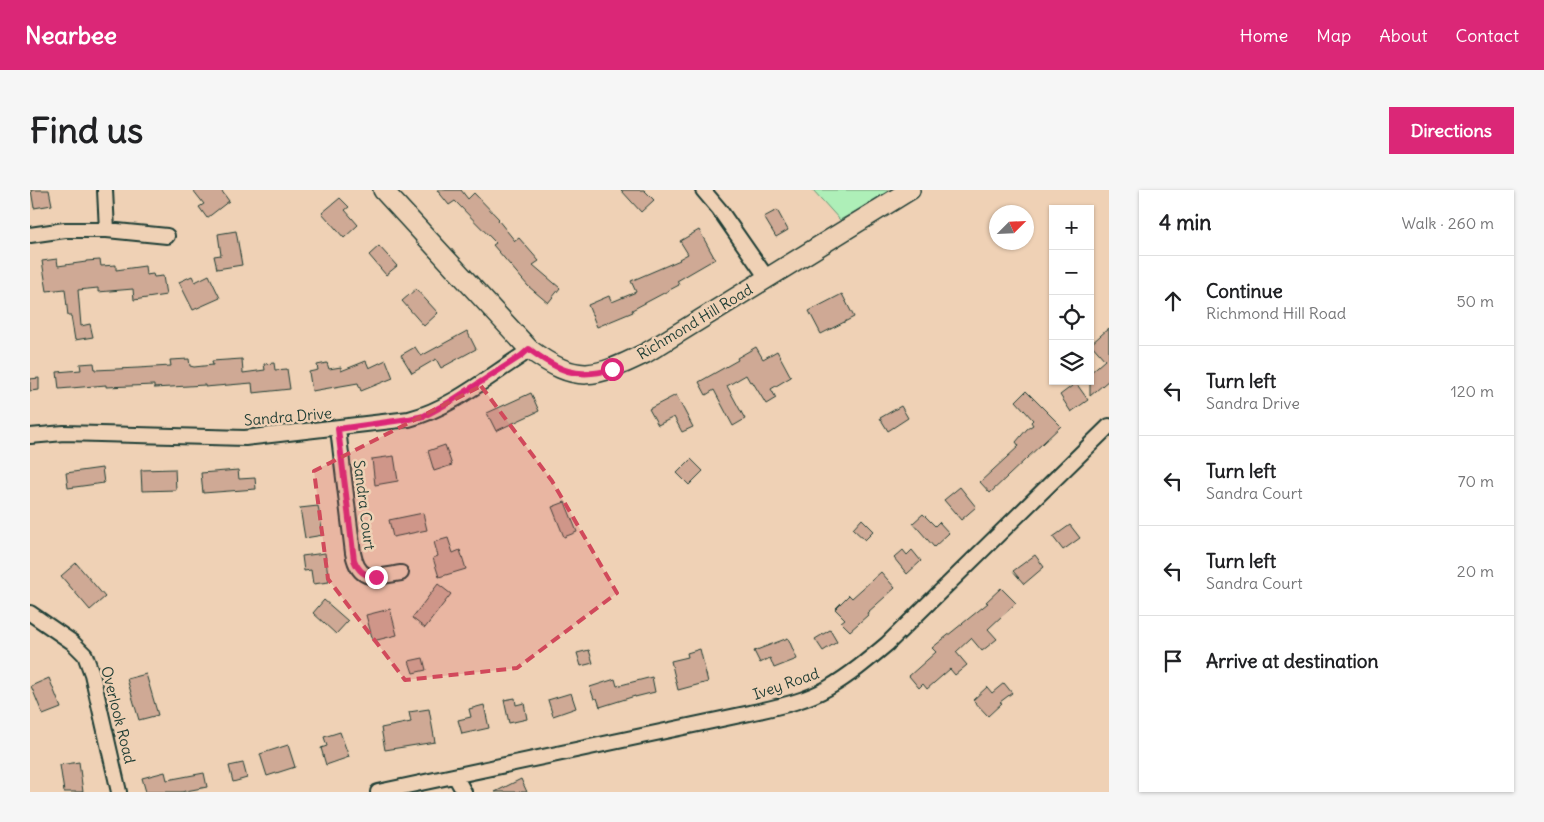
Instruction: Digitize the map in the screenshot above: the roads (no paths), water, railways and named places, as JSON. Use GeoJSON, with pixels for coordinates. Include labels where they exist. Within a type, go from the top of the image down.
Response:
{"type":"FeatureCollection","features":[{"type":"Feature","properties":{"kind":"street"},"geometry":{"type":"LineString","coordinates":[[105,190],[107,230]]}},
{"type":"Feature","properties":{"kind":"street","name":"Richmond Hill Road"},"geometry":{"type":"LineString","coordinates":[[383,190],[529,349],[545,361],[569,372],[586,374],[598,373],[646,353],[910,190]]}},
{"type":"Feature","properties":{"kind":"street"},"geometry":{"type":"LineString","coordinates":[[703,190],[719,209],[767,278]]}},
{"type":"Feature","properties":{"kind":"street"},"geometry":{"type":"LineString","coordinates":[[30,235],[64,230],[107,230],[167,236]]}},
{"type":"Feature","properties":{"kind":"street","name":"Sandra Drive"},"geometry":{"type":"LineString","coordinates":[[30,436],[64,434],[245,438],[338,429],[409,419],[424,416],[448,403],[529,349]]}},
{"type":"Feature","properties":{"kind":"street","name":"Ivey Road"},"geometry":{"type":"LineString","coordinates":[[378,792],[750,714],[797,701],[827,689],[865,664],[887,644],[1109,426]]}},
{"type":"Feature","properties":{"kind":"street","name":"Sandra Court"},"geometry":{"type":"LineString","coordinates":[[338,429],[352,553],[357,567],[366,576],[376,577],[402,573]]}},
{"type":"Feature","properties":{"kind":"street","name":"Overlook Road"},"geometry":{"type":"LineString","coordinates":[[30,613],[72,642],[85,656],[92,674],[119,792]]}},
{"type":"Feature","properties":{"kind":"street"},"geometry":{"type":"LineString","coordinates":[[455,776],[464,792]]}}]}
